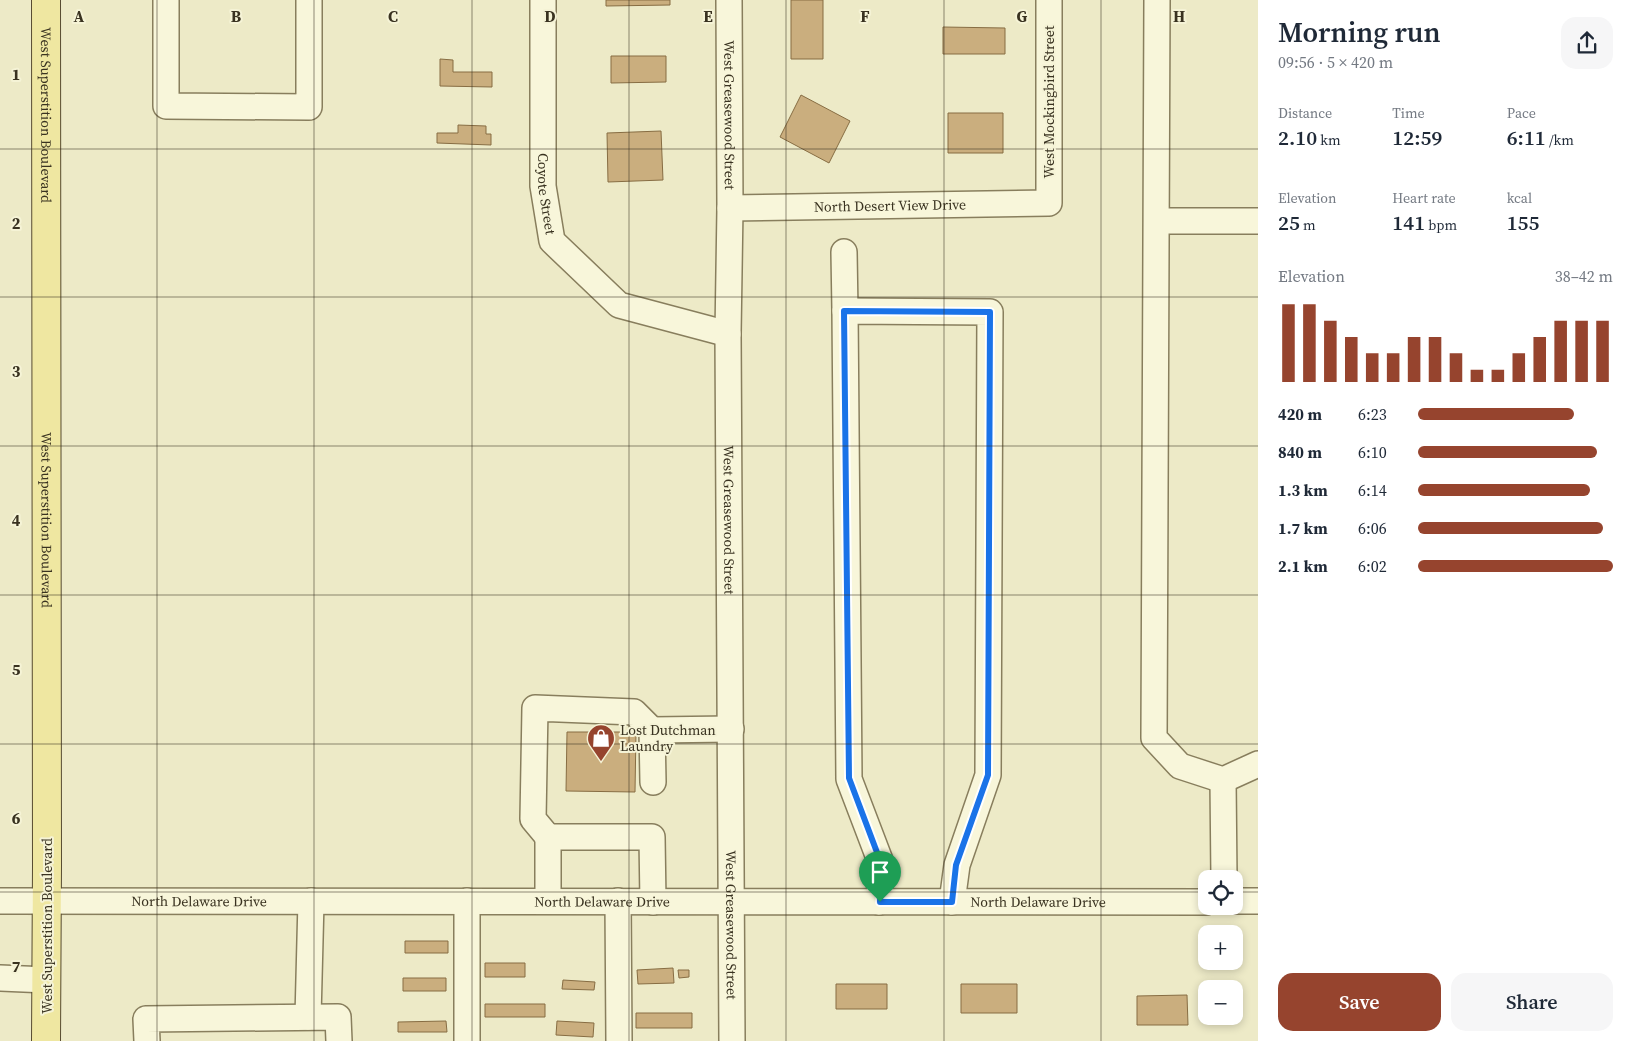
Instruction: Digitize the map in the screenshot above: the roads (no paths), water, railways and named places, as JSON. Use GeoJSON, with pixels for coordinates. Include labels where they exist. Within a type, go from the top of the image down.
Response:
{"type":"FeatureCollection","features":[{"type":"Feature","properties":{"kind":"main road","name":"West Superstition Boulevard"},"geometry":{"type":"LineString","coordinates":[[46,0],[46,1041]]}},
{"type":"Feature","properties":{"kind":"street"},"geometry":{"type":"LineString","coordinates":[[166,0],[166,106],[309,108],[309,0]]}},
{"type":"Feature","properties":{"kind":"street","name":"Coyote Street"},"geometry":{"type":"LineString","coordinates":[[543,0],[543,186],[552,241],[619,305],[728,334]]}},
{"type":"Feature","properties":{"kind":"street","name":"West Greasewood Street"},"geometry":{"type":"LineString","coordinates":[[729,0],[730,208],[728,334],[732,1041]]}},
{"type":"Feature","properties":{"kind":"street","name":"West Mockingbird Street"},"geometry":{"type":"LineString","coordinates":[[1049,0],[1049,203]]}},
{"type":"Feature","properties":{"kind":"street"},"geometry":{"type":"LineString","coordinates":[[1157,0],[1154,738],[1180,766],[1223,780],[1258,764]]}},
{"type":"Feature","properties":{"kind":"street","name":"North Desert View Drive"},"geometry":{"type":"LineString","coordinates":[[730,208],[1049,203]]}},
{"type":"Feature","properties":{"kind":"street"},"geometry":{"type":"LineString","coordinates":[[1157,221],[1258,221]]}},
{"type":"Feature","properties":{"kind":"street"},"geometry":{"type":"LineString","coordinates":[[844,252],[849,778],[881,863],[880,902]]}},
{"type":"Feature","properties":{"kind":"street"},"geometry":{"type":"LineString","coordinates":[[844,311],[990,312],[988,775],[956,865],[952,902]]}},
{"type":"Feature","properties":{"kind":"street"},"geometry":{"type":"LineString","coordinates":[[548,900],[548,836],[533,819],[535,708],[634,712],[652,730],[653,782]]}},
{"type":"Feature","properties":{"kind":"street"},"geometry":{"type":"LineString","coordinates":[[652,730],[731,729]]}},
{"type":"Feature","properties":{"kind":"street"},"geometry":{"type":"LineString","coordinates":[[1223,780],[1224,870]]}},
{"type":"Feature","properties":{"kind":"street"},"geometry":{"type":"LineString","coordinates":[[548,836],[652,836],[653,902]]}},
{"type":"Feature","properties":{"kind":"street","name":"North Delaware Drive"},"geometry":{"type":"LineString","coordinates":[[0,901],[1198,902]]}},
{"type":"Feature","properties":{"kind":"street"},"geometry":{"type":"LineString","coordinates":[[467,901],[467,1041]]}},
{"type":"Feature","properties":{"kind":"street"},"geometry":{"type":"LineString","coordinates":[[618,901],[619,1041]]}},
{"type":"Feature","properties":{"kind":"street"},"geometry":{"type":"LineString","coordinates":[[1243,902],[1258,901]]}},
{"type":"Feature","properties":{"kind":"street"},"geometry":{"type":"LineString","coordinates":[[308,1018],[311,902]]}},
{"type":"Feature","properties":{"kind":"street"},"geometry":{"type":"LineString","coordinates":[[0,978],[47,980]]}},
{"type":"Feature","properties":{"kind":"street"},"geometry":{"type":"LineString","coordinates":[[147,1041],[146,1019],[338,1017],[339,1041]]}},
{"type":"Feature","properties":{"kind":"place","name":"Lost Dutchman Laundry"},"geometry":{"type":"Point","coordinates":[601,762]}}]}
